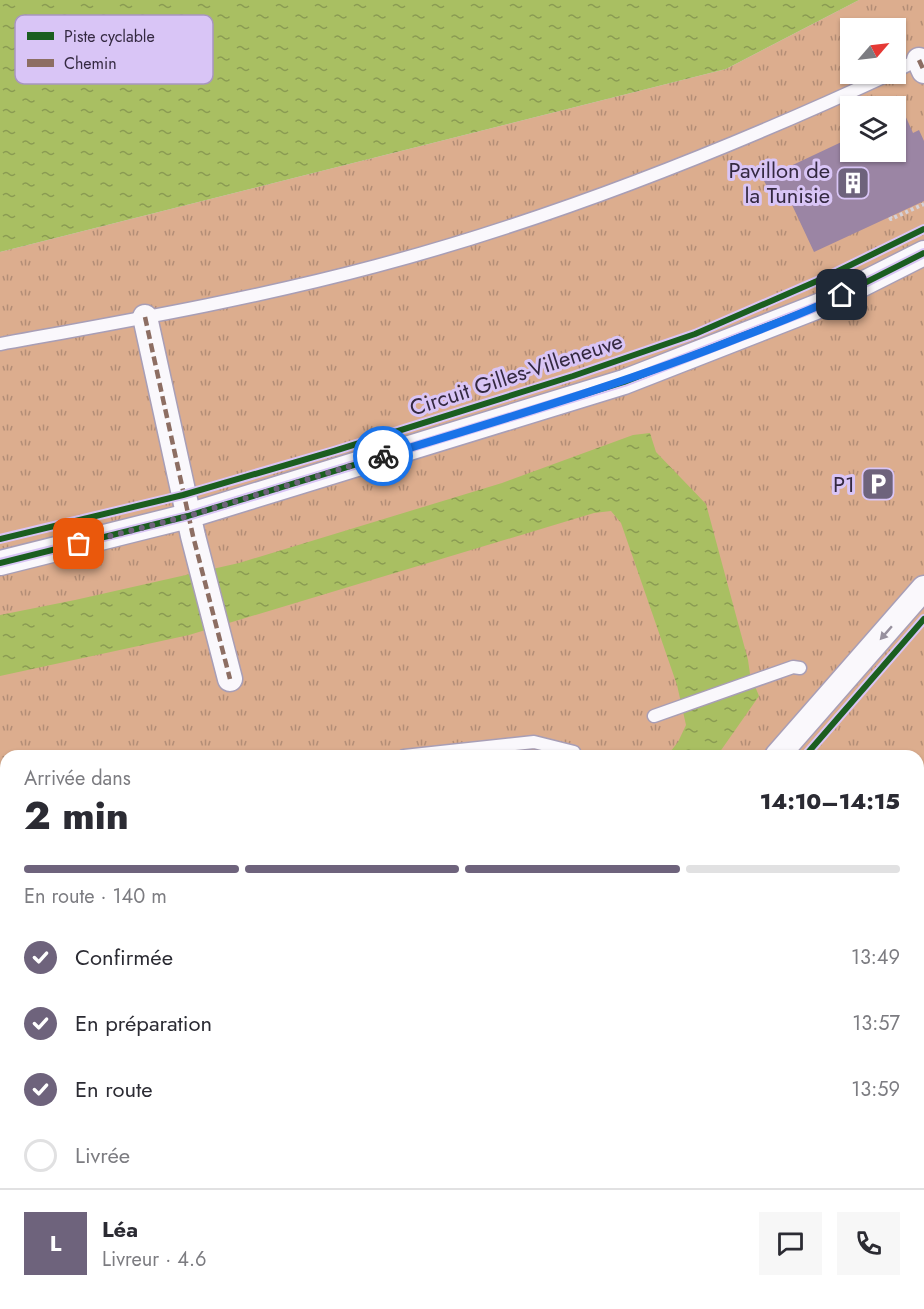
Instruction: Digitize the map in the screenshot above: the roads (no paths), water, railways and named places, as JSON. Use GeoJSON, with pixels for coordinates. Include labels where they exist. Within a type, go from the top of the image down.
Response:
{"type":"FeatureCollection","features":[{"type":"Feature","properties":{"kind":"street","name":"Circuit Gilles-Villeneuve"},"geometry":{"type":"LineString","coordinates":[[0,563],[190,526],[624,382],[821,305],[924,253]]}},
{"type":"Feature","properties":{"kind":"street"},"geometry":{"type":"LineString","coordinates":[[145,317],[190,526],[230,679]]}},
{"type":"Feature","properties":{"kind":"street"},"geometry":{"type":"LineString","coordinates":[[782,750],[924,588]]}},
{"type":"Feature","properties":{"kind":"lane"},"geometry":{"type":"LineString","coordinates":[[906,68],[922,63]]}},
{"type":"Feature","properties":{"kind":"lane"},"geometry":{"type":"LineString","coordinates":[[0,344],[258,295],[428,252],[546,213],[690,161],[868,84]]}},
{"type":"Feature","properties":{"kind":"lane"},"geometry":{"type":"LineString","coordinates":[[654,716],[796,668]]}},
{"type":"Feature","properties":{"kind":"lane"},"geometry":{"type":"LineString","coordinates":[[460,750],[534,742],[566,750]]}},
{"type":"Feature","properties":{"kind":"water"},"geometry":{"type":"Polygon","coordinates":[[[0,0],[859,0],[726,69],[0,252],[0,0]]]}},
{"type":"Feature","properties":{"kind":"water"},"geometry":{"type":"Polygon","coordinates":[[[650,433],[656,452],[706,504],[750,674],[759,696],[721,750],[672,750],[686,725],[677,685],[621,523],[611,511],[594,513],[189,635],[0,676],[0,615],[239,563],[502,483],[633,435],[650,433]]]}},
{"type":"Feature","properties":{"kind":"place","name":"Pavillon de la Tunisie"},"geometry":{"type":"Point","coordinates":[853,183]}},
{"type":"Feature","properties":{"kind":"place","name":"P1"},"geometry":{"type":"Point","coordinates":[878,484]}}]}
